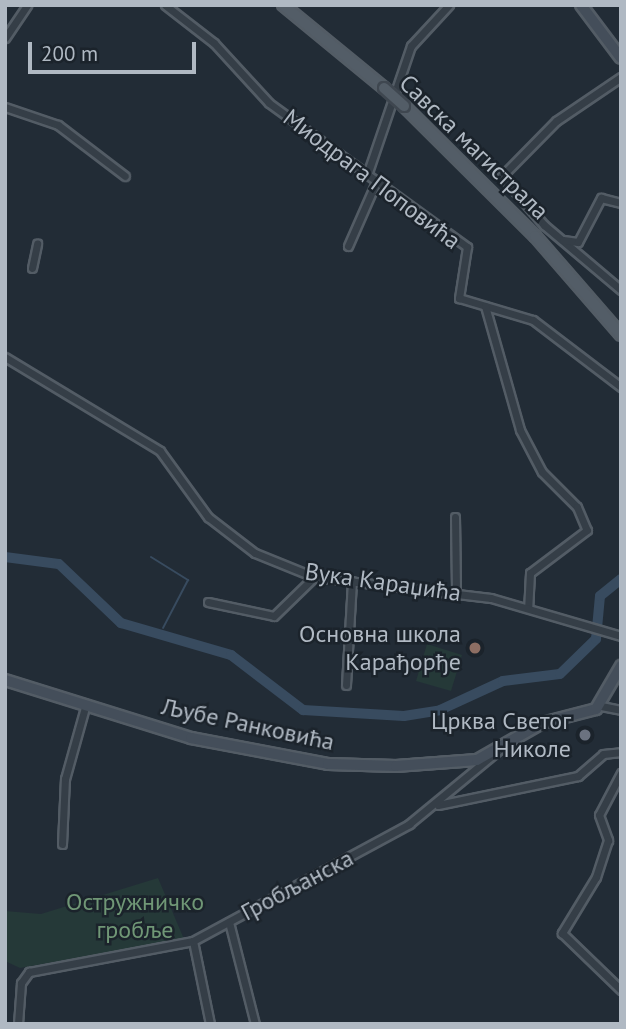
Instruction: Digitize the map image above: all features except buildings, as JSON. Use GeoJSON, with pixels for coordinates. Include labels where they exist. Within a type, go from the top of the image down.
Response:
{"type":"FeatureCollection","features":[{"type":"Feature","properties":{"kind":"main road","name":"Савска магистрала"},"geometry":{"type":"LineString","coordinates":[[283,5],[400,103],[535,236],[621,335]]}},
{"type":"Feature","properties":{"kind":"street"},"geometry":{"type":"LineString","coordinates":[[5,38],[27,5]]}},
{"type":"Feature","properties":{"kind":"street","name":"Миодрага Поповића"},"geometry":{"type":"LineString","coordinates":[[165,5],[214,43],[258,93],[467,247],[459,298],[533,320],[621,387]]}},
{"type":"Feature","properties":{"kind":"street"},"geometry":{"type":"LineString","coordinates":[[368,172],[400,103],[411,46],[449,5]]}},
{"type":"Feature","properties":{"kind":"street"},"geometry":{"type":"LineString","coordinates":[[581,5],[621,58]]}},
{"type":"Feature","properties":{"kind":"street"},"geometry":{"type":"LineString","coordinates":[[621,77],[556,121],[503,174],[559,238],[621,290]]}},
{"type":"Feature","properties":{"kind":"street"},"geometry":{"type":"LineString","coordinates":[[5,107],[58,125],[125,176]]}},
{"type":"Feature","properties":{"kind":"street"},"geometry":{"type":"LineString","coordinates":[[348,246],[377,180]]}},
{"type":"Feature","properties":{"kind":"street"},"geometry":{"type":"LineString","coordinates":[[559,238],[578,242],[601,198],[621,203]]}},
{"type":"Feature","properties":{"kind":"street"},"geometry":{"type":"LineString","coordinates":[[32,268],[37,244]]}},
{"type":"Feature","properties":{"kind":"street"},"geometry":{"type":"LineString","coordinates":[[485,306],[520,430],[542,472],[577,507],[587,530],[530,573],[528,608]]}},
{"type":"Feature","properties":{"kind":"street","name":"Вука Караџића"},"geometry":{"type":"LineString","coordinates":[[5,357],[160,451],[224,533],[314,577],[456,592],[588,621],[621,636]]}},
{"type":"Feature","properties":{"kind":"street"},"geometry":{"type":"LineString","coordinates":[[455,517],[456,592]]}},
{"type":"Feature","properties":{"kind":"street"},"geometry":{"type":"LineString","coordinates":[[208,602],[274,616],[314,577]]}},
{"type":"Feature","properties":{"kind":"street"},"geometry":{"type":"LineString","coordinates":[[345,685],[352,581]]}},
{"type":"Feature","properties":{"kind":"street"},"geometry":{"type":"LineString","coordinates":[[620,667],[601,706],[621,710]]}},
{"type":"Feature","properties":{"kind":"street","name":"Љубе Ранковића"},"geometry":{"type":"LineString","coordinates":[[5,680],[191,738],[345,766],[461,763],[506,744],[542,723],[601,706]]}},
{"type":"Feature","properties":{"kind":"street"},"geometry":{"type":"LineString","coordinates":[[62,844],[65,779],[86,704]]}},
{"type":"Feature","properties":{"kind":"street","name":"Гробљанска"},"geometry":{"type":"LineString","coordinates":[[18,1024],[21,983],[29,972],[193,941],[438,805],[506,744]]}},
{"type":"Feature","properties":{"kind":"street"},"geometry":{"type":"LineString","coordinates":[[438,805],[578,776],[603,754],[621,752]]}},
{"type":"Feature","properties":{"kind":"street"},"geometry":{"type":"LineString","coordinates":[[621,773],[599,816],[608,840],[596,877],[562,933],[621,990]]}},
{"type":"Feature","properties":{"kind":"street"},"geometry":{"type":"LineString","coordinates":[[229,922],[255,1024]]}},
{"type":"Feature","properties":{"kind":"street"},"geometry":{"type":"LineString","coordinates":[[193,941],[210,1024]]}},
{"type":"Feature","properties":{"kind":"green space"},"geometry":{"type":"Polygon","coordinates":[[[427,644],[462,655],[451,691],[416,681],[427,644]]]}},
{"type":"Feature","properties":{"kind":"green space","name":"Остружничко гробље"},"geometry":{"type":"Polygon","coordinates":[[[158,878],[184,939],[20,968],[5,961],[5,911],[41,914],[158,878]]]}},
{"type":"Feature","properties":{"kind":"waterway"},"geometry":{"type":"LineString","coordinates":[[5,557],[59,564],[121,623],[231,655],[303,710],[404,716],[440,710],[503,681],[560,674],[596,639],[600,596],[621,579]]}},
{"type":"Feature","properties":{"kind":"waterway"},"geometry":{"type":"LineString","coordinates":[[151,557],[188,580],[163,628]]}},
{"type":"Feature","properties":{"kind":"place","name":"Основна школа Карађорђе"},"geometry":{"type":"Point","coordinates":[475,648]}},
{"type":"Feature","properties":{"kind":"place","name":"Црква Светог Николе"},"geometry":{"type":"Point","coordinates":[585,735]}}]}
